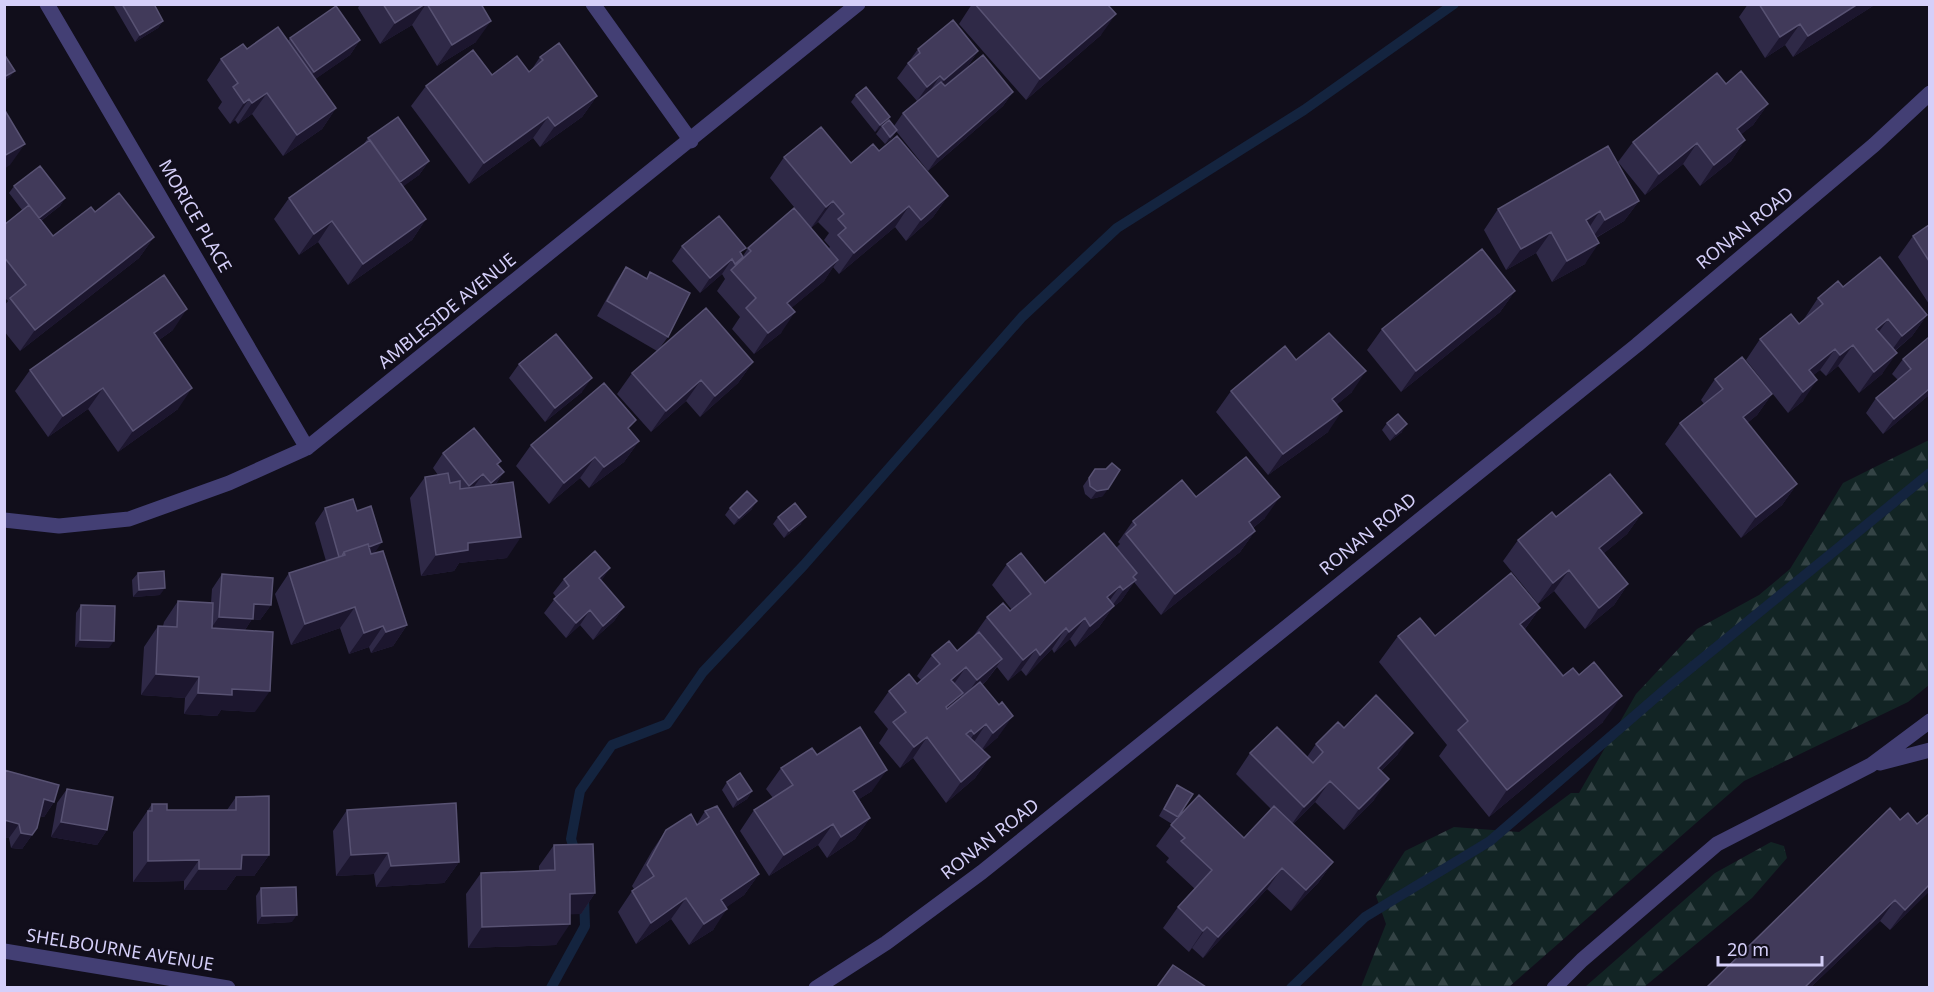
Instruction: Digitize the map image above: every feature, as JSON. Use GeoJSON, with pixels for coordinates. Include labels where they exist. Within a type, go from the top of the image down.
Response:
{"type":"FeatureCollection","features":[{"type":"Feature","properties":{"kind":"street","name":"MORICE PLACE"},"geometry":{"type":"LineString","coordinates":[[47,4],[307,448]]}},
{"type":"Feature","properties":{"kind":"street"},"geometry":{"type":"LineString","coordinates":[[593,4],[691,141]]}},
{"type":"Feature","properties":{"kind":"street","name":"AMBLESIDE AVENUE"},"geometry":{"type":"LineString","coordinates":[[4,520],[59,526],[129,519],[229,483],[307,448],[691,141],[858,4]]}},
{"type":"Feature","properties":{"kind":"street","name":"RONAN ROAD"},"geometry":{"type":"LineString","coordinates":[[816,987],[886,943],[982,872],[1637,345],[1874,145],[1929,93]]}},
{"type":"Feature","properties":{"kind":"street"},"geometry":{"type":"LineString","coordinates":[[1554,987],[1582,960],[1717,844],[1871,765],[1929,720]]}},
{"type":"Feature","properties":{"kind":"street"},"geometry":{"type":"LineString","coordinates":[[1871,765],[1929,750]]}},
{"type":"Feature","properties":{"kind":"street","name":"SHELBOURNE AVENUE"},"geometry":{"type":"LineString","coordinates":[[4,951],[228,987]]}},
{"type":"Feature","properties":{"kind":"green space"},"geometry":{"type":"Polygon","coordinates":[[[1929,440],[1929,685],[1908,702],[1744,781],[1509,987],[1361,987],[1386,924],[1376,896],[1405,851],[1454,827],[1519,832],[1571,793],[1579,793],[1636,694],[1697,629],[1759,595],[1790,569],[1843,483],[1929,440]]]}},
{"type":"Feature","properties":{"kind":"green space"},"geometry":{"type":"Polygon","coordinates":[[[1771,842],[1784,846],[1787,858],[1752,898],[1644,987],[1585,987],[1715,873],[1771,842]]]}},
{"type":"Feature","properties":{"kind":"building"},"geometry":{"type":"Polygon","coordinates":[[[122,4],[154,4],[163,21],[140,35],[122,4]]]}},
{"type":"Feature","properties":{"kind":"building"},"geometry":{"type":"Polygon","coordinates":[[[383,4],[425,4],[395,23],[383,4]]]}},
{"type":"Feature","properties":{"kind":"building"},"geometry":{"type":"Polygon","coordinates":[[[427,4],[481,4],[491,21],[452,45],[427,4]]]}},
{"type":"Feature","properties":{"kind":"building"},"geometry":{"type":"Polygon","coordinates":[[[975,4],[1107,4],[1116,14],[1040,79],[975,4]]]}},
{"type":"Feature","properties":{"kind":"building"},"geometry":{"type":"Polygon","coordinates":[[[1759,4],[1858,4],[1808,36],[1800,24],[1780,37],[1759,4]]]}},
{"type":"Feature","properties":{"kind":"building"},"geometry":{"type":"Polygon","coordinates":[[[336,6],[360,40],[314,72],[290,38],[336,6]]]}},
{"type":"Feature","properties":{"kind":"building"},"geometry":{"type":"Polygon","coordinates":[[[953,20],[978,51],[944,80],[940,76],[927,87],[908,63],[920,53],[918,49],[953,20]]]}},
{"type":"Feature","properties":{"kind":"building"},"geometry":{"type":"Polygon","coordinates":[[[278,27],[336,108],[297,135],[267,93],[252,103],[249,99],[244,103],[233,87],[238,83],[221,59],[243,44],[247,49],[278,27]]]}},
{"type":"Feature","properties":{"kind":"building"},"geometry":{"type":"Polygon","coordinates":[[[559,43],[597,96],[555,126],[548,117],[484,163],[426,86],[473,50],[492,75],[517,56],[529,72],[543,60],[540,57],[559,43]]]}},
{"type":"Feature","properties":{"kind":"building"},"geometry":{"type":"Polygon","coordinates":[[[4,54],[15,71],[4,77],[4,54]]]}},
{"type":"Feature","properties":{"kind":"building"},"geometry":{"type":"Polygon","coordinates":[[[983,55],[1013,92],[938,157],[903,113],[941,82],[945,86],[983,55]]]}},
{"type":"Feature","properties":{"kind":"building"},"geometry":{"type":"Polygon","coordinates":[[[1741,71],[1768,104],[1737,129],[1745,140],[1714,165],[1697,143],[1659,174],[1633,142],[1717,73],[1726,84],[1741,71]]]}},
{"type":"Feature","properties":{"kind":"building"},"geometry":{"type":"Polygon","coordinates":[[[866,87],[890,117],[880,125],[856,95],[866,87]]]}},
{"type":"Feature","properties":{"kind":"building"},"geometry":{"type":"Polygon","coordinates":[[[4,109],[25,144],[4,156],[4,109]]]}},
{"type":"Feature","properties":{"kind":"building"},"geometry":{"type":"Polygon","coordinates":[[[398,117],[429,161],[400,182],[368,138],[398,117]]]}},
{"type":"Feature","properties":{"kind":"building"},"geometry":{"type":"Polygon","coordinates":[[[889,120],[897,130],[890,137],[882,126],[889,120]]]}},
{"type":"Feature","properties":{"kind":"building"},"geometry":{"type":"Polygon","coordinates":[[[821,127],[851,163],[873,144],[879,151],[897,136],[948,196],[921,220],[909,206],[854,253],[838,235],[846,228],[838,219],[844,214],[833,201],[826,207],[784,157],[821,127]]]}},
{"type":"Feature","properties":{"kind":"building"},"geometry":{"type":"Polygon","coordinates":[[[370,140],[426,219],[363,264],[332,221],[314,234],[289,198],[370,140]]]}},
{"type":"Feature","properties":{"kind":"building"},"geometry":{"type":"Polygon","coordinates":[[[1608,146],[1639,201],[1605,220],[1600,211],[1586,220],[1599,243],[1567,261],[1551,232],[1521,249],[1498,209],[1608,146]]]}},
{"type":"Feature","properties":{"kind":"building"},"geometry":{"type":"Polygon","coordinates":[[[40,166],[65,198],[39,218],[14,186],[40,166]]]}},
{"type":"Feature","properties":{"kind":"building"},"geometry":{"type":"Polygon","coordinates":[[[119,193],[154,237],[35,330],[10,298],[26,285],[4,257],[4,225],[29,205],[53,236],[91,207],[95,212],[119,193]]]}},
{"type":"Feature","properties":{"kind":"building"},"geometry":{"type":"Polygon","coordinates":[[[794,208],[838,260],[787,303],[795,312],[768,333],[746,308],[756,298],[731,270],[751,251],[748,248],[794,208]]]}},
{"type":"Feature","properties":{"kind":"building"},"geometry":{"type":"Polygon","coordinates":[[[719,216],[746,248],[740,252],[743,257],[735,264],[732,259],[710,278],[682,246],[719,216]]]}},
{"type":"Feature","properties":{"kind":"building"},"geometry":{"type":"Polygon","coordinates":[[[1929,225],[1929,261],[1913,236],[1929,225]]]}},
{"type":"Feature","properties":{"kind":"building"},"geometry":{"type":"Polygon","coordinates":[[[1482,249],[1515,291],[1416,371],[1382,329],[1482,249]]]}},
{"type":"Feature","properties":{"kind":"building"},"geometry":{"type":"Polygon","coordinates":[[[1880,257],[1927,315],[1902,336],[1888,319],[1876,329],[1897,353],[1874,372],[1853,345],[1840,355],[1835,349],[1809,370],[1817,380],[1803,392],[1760,339],[1791,314],[1799,324],[1823,304],[1818,298],[1838,281],[1843,287],[1880,257]]]}},
{"type":"Feature","properties":{"kind":"building"},"geometry":{"type":"Polygon","coordinates":[[[626,267],[647,279],[650,272],[690,293],[668,337],[607,301],[626,267]]]}},
{"type":"Feature","properties":{"kind":"building"},"geometry":{"type":"Polygon","coordinates":[[[164,275],[187,309],[154,333],[192,388],[133,431],[103,388],[63,416],[30,370],[164,275]]]}},
{"type":"Feature","properties":{"kind":"building"},"geometry":{"type":"Polygon","coordinates":[[[706,308],[753,362],[715,396],[701,380],[666,411],[632,373],[706,308]]]}},
{"type":"Feature","properties":{"kind":"building"},"geometry":{"type":"Polygon","coordinates":[[[1329,333],[1366,371],[1332,399],[1342,411],[1283,454],[1231,391],[1285,346],[1296,360],[1329,333]]]}},
{"type":"Feature","properties":{"kind":"building"},"geometry":{"type":"Polygon","coordinates":[[[556,334],[592,378],[555,408],[519,364],[556,334]]]}},
{"type":"Feature","properties":{"kind":"building"},"geometry":{"type":"Polygon","coordinates":[[[1929,337],[1929,389],[1894,419],[1876,398],[1911,369],[1903,359],[1929,337]]]}},
{"type":"Feature","properties":{"kind":"building"},"geometry":{"type":"Polygon","coordinates":[[[1742,357],[1772,394],[1743,417],[1797,484],[1756,517],[1680,423],[1723,389],[1715,379],[1742,357]]]}},
{"type":"Feature","properties":{"kind":"building"},"geometry":{"type":"Polygon","coordinates":[[[604,383],[636,420],[628,428],[639,441],[604,467],[595,457],[564,483],[531,445],[604,383]]]}},
{"type":"Feature","properties":{"kind":"building"},"geometry":{"type":"Polygon","coordinates":[[[1398,414],[1407,424],[1396,434],[1387,423],[1398,414]]]}},
{"type":"Feature","properties":{"kind":"building"},"geometry":{"type":"Polygon","coordinates":[[[474,428],[501,461],[497,464],[504,472],[491,483],[483,474],[469,486],[443,453],[474,428]]]}},
{"type":"Feature","properties":{"kind":"building"},"geometry":{"type":"Polygon","coordinates":[[[1246,457],[1280,497],[1249,522],[1255,531],[1175,594],[1126,534],[1136,525],[1133,521],[1182,480],[1196,497],[1246,457]]]}},
{"type":"Feature","properties":{"kind":"building"},"geometry":{"type":"Polygon","coordinates":[[[1112,463],[1120,470],[1108,489],[1097,491],[1090,486],[1089,478],[1095,469],[1106,469],[1112,463]]]}},
{"type":"Feature","properties":{"kind":"building"},"geometry":{"type":"Polygon","coordinates":[[[448,473],[450,483],[460,481],[460,489],[513,482],[521,537],[468,543],[468,550],[436,555],[425,477],[448,473]]]}},
{"type":"Feature","properties":{"kind":"building"},"geometry":{"type":"Polygon","coordinates":[[[1610,474],[1642,513],[1599,548],[1628,584],[1599,608],[1569,570],[1553,583],[1518,540],[1552,512],[1556,517],[1610,474]]]}},
{"type":"Feature","properties":{"kind":"building"},"geometry":{"type":"Polygon","coordinates":[[[747,491],[757,501],[739,518],[730,508],[747,491]]]}},
{"type":"Feature","properties":{"kind":"building"},"geometry":{"type":"Polygon","coordinates":[[[353,499],[357,511],[371,506],[382,542],[344,552],[339,557],[325,508],[353,499]]]}},
{"type":"Feature","properties":{"kind":"building"},"geometry":{"type":"Polygon","coordinates":[[[795,503],[806,517],[789,531],[778,517],[795,503]]]}},
{"type":"Feature","properties":{"kind":"building"},"geometry":{"type":"Polygon","coordinates":[[[1104,533],[1137,573],[1133,577],[1136,580],[1123,590],[1120,586],[1107,597],[1114,606],[1090,626],[1085,618],[1069,632],[1066,628],[1040,655],[1036,649],[1023,660],[987,617],[1003,603],[1010,611],[1031,594],[1007,564],[1021,553],[1045,583],[1104,533]]]}},
{"type":"Feature","properties":{"kind":"building"},"geometry":{"type":"Polygon","coordinates":[[[368,544],[371,554],[383,551],[407,625],[386,632],[383,626],[364,633],[355,607],[305,624],[289,573],[345,555],[344,552],[368,544]]]}},
{"type":"Feature","properties":{"kind":"building"},"geometry":{"type":"Polygon","coordinates":[[[595,551],[610,568],[599,578],[624,607],[603,626],[590,610],[576,623],[554,599],[569,586],[564,579],[595,551]]]}},
{"type":"Feature","properties":{"kind":"building"},"geometry":{"type":"Polygon","coordinates":[[[164,571],[165,588],[139,590],[138,573],[164,571]]]}},
{"type":"Feature","properties":{"kind":"building"},"geometry":{"type":"Polygon","coordinates":[[[1511,573],[1540,608],[1520,624],[1563,676],[1573,668],[1579,675],[1594,662],[1622,696],[1507,790],[1458,730],[1468,721],[1398,636],[1420,618],[1435,636],[1511,573]]]}},
{"type":"Feature","properties":{"kind":"building"},"geometry":{"type":"Polygon","coordinates":[[[222,574],[273,578],[271,605],[254,604],[253,619],[219,617],[222,574]]]}},
{"type":"Feature","properties":{"kind":"building"},"geometry":{"type":"Polygon","coordinates":[[[178,601],[213,603],[212,628],[273,632],[270,691],[232,689],[232,695],[198,693],[199,677],[156,674],[158,626],[177,627],[178,601]]]}},
{"type":"Feature","properties":{"kind":"building"},"geometry":{"type":"Polygon","coordinates":[[[81,605],[115,606],[114,641],[80,640],[81,605]]]}},
{"type":"Feature","properties":{"kind":"building"},"geometry":{"type":"Polygon","coordinates":[[[979,632],[1002,659],[977,680],[966,667],[951,680],[963,693],[946,707],[947,709],[980,682],[999,705],[1002,702],[1013,716],[993,733],[986,724],[974,734],[971,730],[966,734],[990,757],[961,782],[927,737],[914,747],[893,722],[906,712],[889,691],[909,674],[917,684],[940,664],[932,655],[949,641],[957,651],[979,632]]]}},
{"type":"Feature","properties":{"kind":"building"},"geometry":{"type":"Polygon","coordinates":[[[1376,695],[1413,733],[1378,768],[1389,779],[1359,809],[1330,781],[1304,807],[1250,753],[1277,727],[1313,763],[1323,752],[1316,744],[1338,722],[1344,728],[1376,695]]]}},
{"type":"Feature","properties":{"kind":"building"},"geometry":{"type":"Polygon","coordinates":[[[860,727],[887,770],[853,791],[870,818],[841,837],[833,824],[784,855],[754,810],[793,785],[781,768],[812,748],[817,755],[860,727]]]}},
{"type":"Feature","properties":{"kind":"building"},"geometry":{"type":"Polygon","coordinates":[[[4,770],[59,785],[54,802],[44,799],[37,828],[32,835],[21,833],[19,824],[4,820],[4,770]]]}},
{"type":"Feature","properties":{"kind":"building"},"geometry":{"type":"Polygon","coordinates":[[[740,773],[752,791],[738,800],[727,782],[740,773]]]}},
{"type":"Feature","properties":{"kind":"building"},"geometry":{"type":"Polygon","coordinates":[[[1177,785],[1193,794],[1178,817],[1164,809],[1177,785]]]}},
{"type":"Feature","properties":{"kind":"building"},"geometry":{"type":"Polygon","coordinates":[[[67,789],[113,797],[107,830],[61,822],[67,789]]]}},
{"type":"Feature","properties":{"kind":"building"},"geometry":{"type":"Polygon","coordinates":[[[1199,795],[1244,838],[1274,806],[1333,862],[1306,890],[1282,868],[1218,937],[1207,927],[1203,931],[1178,907],[1212,870],[1181,841],[1185,838],[1171,825],[1199,795]]]}},
{"type":"Feature","properties":{"kind":"building"},"geometry":{"type":"Polygon","coordinates":[[[269,796],[269,855],[242,855],[241,869],[199,869],[199,860],[148,861],[148,811],[152,811],[152,804],[167,804],[167,810],[236,810],[236,797],[269,796]]]}},
{"type":"Feature","properties":{"kind":"building"},"geometry":{"type":"Polygon","coordinates":[[[456,803],[459,862],[391,866],[388,853],[351,855],[347,810],[456,803]]]}},
{"type":"Feature","properties":{"kind":"building"},"geometry":{"type":"Polygon","coordinates":[[[717,806],[759,874],[721,900],[727,909],[704,924],[686,898],[651,923],[632,891],[654,876],[647,865],[666,830],[691,814],[697,825],[709,817],[705,811],[717,806]]]}},
{"type":"Feature","properties":{"kind":"building"},"geometry":{"type":"Polygon","coordinates":[[[1890,808],[1900,820],[1908,813],[1917,824],[1929,814],[1929,885],[1905,910],[1895,900],[1805,987],[1707,987],[1890,808]]]}},
{"type":"Feature","properties":{"kind":"building"},"geometry":{"type":"Polygon","coordinates":[[[593,844],[595,893],[570,894],[570,924],[482,927],[481,873],[555,870],[554,845],[593,844]]]}},
{"type":"Feature","properties":{"kind":"building"},"geometry":{"type":"Polygon","coordinates":[[[296,887],[297,915],[262,916],[261,888],[296,887]]]}},
{"type":"Feature","properties":{"kind":"building"},"geometry":{"type":"Polygon","coordinates":[[[1173,965],[1206,987],[1157,987],[1173,965]]]}},
{"type":"Feature","properties":{"kind":"waterway"},"geometry":{"type":"LineString","coordinates":[[577,858],[571,839],[580,791],[612,745],[667,724],[703,672],[804,565],[1022,317],[1117,228],[1304,110],[1454,4]]}},
{"type":"Feature","properties":{"kind":"waterway"},"geometry":{"type":"LineString","coordinates":[[1291,988],[1365,917],[1490,841],[1670,685],[1930,473]]}},
{"type":"Feature","properties":{"kind":"waterway"},"geometry":{"type":"LineString","coordinates":[[551,988],[585,926],[584,897]]}}]}
